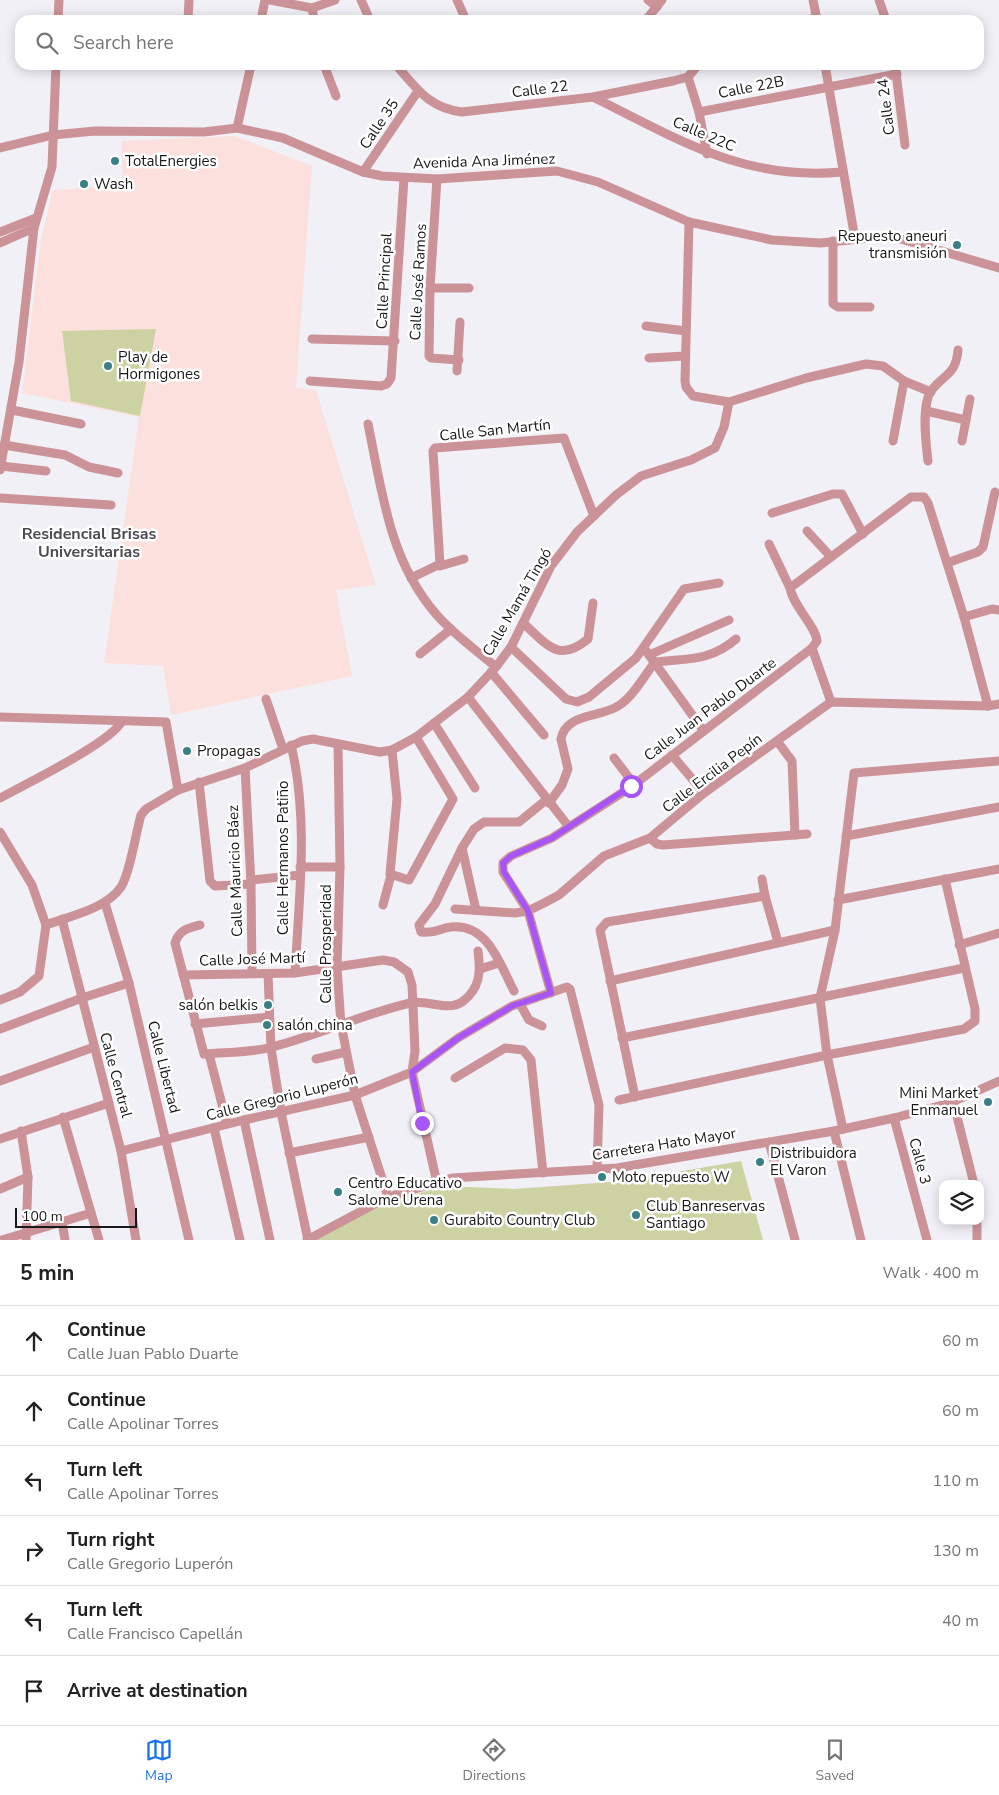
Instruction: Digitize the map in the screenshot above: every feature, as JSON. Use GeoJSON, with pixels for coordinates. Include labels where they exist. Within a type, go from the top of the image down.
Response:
{"type":"FeatureCollection","features":[{"type":"Feature","properties":{"kind":"street"},"geometry":{"type":"LineString","coordinates":[[58,15],[59,0]]}},
{"type":"Feature","properties":{"kind":"street"},"geometry":{"type":"LineString","coordinates":[[188,15],[189,0]]}},
{"type":"Feature","properties":{"kind":"street"},"geometry":{"type":"LineString","coordinates":[[262,15],[266,0]]}},
{"type":"Feature","properties":{"kind":"street"},"geometry":{"type":"LineString","coordinates":[[270,0],[312,8],[335,0]]}},
{"type":"Feature","properties":{"kind":"street"},"geometry":{"type":"LineString","coordinates":[[361,0],[368,15]]}},
{"type":"Feature","properties":{"kind":"street"},"geometry":{"type":"LineString","coordinates":[[457,0],[464,15]]}},
{"type":"Feature","properties":{"kind":"street"},"geometry":{"type":"LineString","coordinates":[[648,0],[660,3],[650,15]]}},
{"type":"Feature","properties":{"kind":"street"},"geometry":{"type":"LineString","coordinates":[[813,0],[816,15]]}},
{"type":"Feature","properties":{"kind":"street"},"geometry":{"type":"LineString","coordinates":[[879,0],[884,15]]}},
{"type":"Feature","properties":{"kind":"street"},"geometry":{"type":"LineString","coordinates":[[312,8],[313,15]]}},
{"type":"Feature","properties":{"kind":"street"},"geometry":{"type":"LineString","coordinates":[[46,471],[0,468],[12,410],[34,228],[52,167],[56,70]]}},
{"type":"Feature","properties":{"kind":"street"},"geometry":{"type":"LineString","coordinates":[[237,128],[250,70]]}},
{"type":"Feature","properties":{"kind":"street"},"geometry":{"type":"LineString","coordinates":[[326,70],[336,96]]}},
{"type":"Feature","properties":{"kind":"street","name":"Calle 22"},"geometry":{"type":"LineString","coordinates":[[400,70],[418,91],[434,105],[447,110],[462,112],[593,97],[688,77]]}},
{"type":"Feature","properties":{"kind":"street"},"geometry":{"type":"LineString","coordinates":[[694,70],[688,77],[699,112],[707,154]]}},
{"type":"Feature","properties":{"kind":"street"},"geometry":{"type":"LineString","coordinates":[[826,70],[855,239]]}},
{"type":"Feature","properties":{"kind":"street","name":"Calle 22B"},"geometry":{"type":"LineString","coordinates":[[699,112],[896,70]]}},
{"type":"Feature","properties":{"kind":"street","name":"Calle 24"},"geometry":{"type":"LineString","coordinates":[[896,70],[905,145]]}},
{"type":"Feature","properties":{"kind":"street","name":"Calle 35"},"geometry":{"type":"LineString","coordinates":[[363,172],[418,91]]}},
{"type":"Feature","properties":{"kind":"street","name":"Calle 22C"},"geometry":{"type":"LineString","coordinates":[[593,97],[707,154],[751,167],[799,174],[842,172]]}},
{"type":"Feature","properties":{"kind":"street","name":"Avenida Ana Jiménez"},"geometry":{"type":"LineString","coordinates":[[0,148],[53,135],[95,131],[217,131],[237,128],[282,138],[363,172],[404,178],[437,179],[557,171],[571,173],[598,182],[688,222],[772,240],[820,243],[880,237],[901,239],[999,268]]}},
{"type":"Feature","properties":{"kind":"street","name":"Calle Principal"},"geometry":{"type":"LineString","coordinates":[[310,382],[381,386],[387,384],[391,378],[395,341],[404,178]]}},
{"type":"Feature","properties":{"kind":"street","name":"Calle José Ramos"},"geometry":{"type":"LineString","coordinates":[[437,179],[430,288],[429,356],[431,358],[459,360]]}},
{"type":"Feature","properties":{"kind":"street"},"geometry":{"type":"LineString","coordinates":[[0,232],[36,218]]}},
{"type":"Feature","properties":{"kind":"street"},"geometry":{"type":"LineString","coordinates":[[688,222],[685,381],[689,392],[700,399],[728,402],[806,378],[866,364],[883,366],[904,381],[931,392]]}},
{"type":"Feature","properties":{"kind":"street"},"geometry":{"type":"LineString","coordinates":[[0,243],[34,228]]}},
{"type":"Feature","properties":{"kind":"street"},"geometry":{"type":"LineString","coordinates":[[833,241],[833,304],[838,307],[870,307]]}},
{"type":"Feature","properties":{"kind":"street"},"geometry":{"type":"LineString","coordinates":[[430,288],[469,288]]}},
{"type":"Feature","properties":{"kind":"street"},"geometry":{"type":"LineString","coordinates":[[457,371],[460,322]]}},
{"type":"Feature","properties":{"kind":"street"},"geometry":{"type":"LineString","coordinates":[[646,326],[686,331]]}},
{"type":"Feature","properties":{"kind":"street"},"geometry":{"type":"LineString","coordinates":[[312,339],[395,341]]}},
{"type":"Feature","properties":{"kind":"street"},"geometry":{"type":"LineString","coordinates":[[928,461],[926,411],[931,392],[957,364],[958,350]]}},
{"type":"Feature","properties":{"kind":"street"},"geometry":{"type":"LineString","coordinates":[[649,358],[685,356]]}},
{"type":"Feature","properties":{"kind":"street"},"geometry":{"type":"LineString","coordinates":[[893,442],[904,381]]}},
{"type":"Feature","properties":{"kind":"street"},"geometry":{"type":"LineString","coordinates":[[962,441],[970,399]]}},
{"type":"Feature","properties":{"kind":"street","name":"Calle Mamá Tingó"},"geometry":{"type":"LineString","coordinates":[[46,925],[105,902],[124,882],[140,815],[146,809],[178,790],[245,768],[287,747],[314,739],[372,752],[392,750],[416,736],[468,698],[494,670],[510,647],[551,566],[562,549],[616,496],[646,474],[691,460],[715,448],[724,427],[728,402]]}},
{"type":"Feature","properties":{"kind":"street"},"geometry":{"type":"LineString","coordinates":[[12,410],[81,424]]}},
{"type":"Feature","properties":{"kind":"street"},"geometry":{"type":"LineString","coordinates":[[926,411],[966,420]]}},
{"type":"Feature","properties":{"kind":"street"},"geometry":{"type":"LineString","coordinates":[[368,424],[390,531],[398,554],[411,578],[435,614],[494,670],[544,735]]}},
{"type":"Feature","properties":{"kind":"street","name":"Calle San Martín"},"geometry":{"type":"LineString","coordinates":[[440,566],[433,452],[435,448],[564,438],[594,516]]}},
{"type":"Feature","properties":{"kind":"street"},"geometry":{"type":"LineString","coordinates":[[4,445],[65,455],[89,467],[118,473]]}},
{"type":"Feature","properties":{"kind":"street"},"geometry":{"type":"LineString","coordinates":[[947,563],[978,552],[983,547],[995,492]]}},
{"type":"Feature","properties":{"kind":"street"},"geometry":{"type":"LineString","coordinates":[[772,513],[833,494],[842,494],[863,534]]}},
{"type":"Feature","properties":{"kind":"street"},"geometry":{"type":"LineString","coordinates":[[790,588],[907,500],[920,496],[928,503],[964,617],[988,706]]}},
{"type":"Feature","properties":{"kind":"street"},"geometry":{"type":"LineString","coordinates":[[0,498],[111,505]]}},
{"type":"Feature","properties":{"kind":"street"},"geometry":{"type":"LineString","coordinates":[[807,531],[831,557]]}},
{"type":"Feature","properties":{"kind":"street"},"geometry":{"type":"LineString","coordinates":[[769,544],[790,588],[794,603],[815,633],[817,641],[812,648],[831,702],[988,706],[999,704]]}},
{"type":"Feature","properties":{"kind":"street"},"geometry":{"type":"LineString","coordinates":[[411,578],[440,566],[464,560]]}},
{"type":"Feature","properties":{"kind":"street"},"geometry":{"type":"LineString","coordinates":[[514,992],[489,944],[481,934],[468,928],[450,927],[434,933],[421,932],[419,925],[435,904],[462,848],[474,829],[484,822],[519,822],[548,802],[562,785],[568,769],[562,745],[564,730],[574,720],[600,714],[618,706],[628,698],[684,589],[720,583]]}},
{"type":"Feature","properties":{"kind":"street"},"geometry":{"type":"LineString","coordinates":[[523,623],[554,649],[570,651],[588,639],[593,603]]}},
{"type":"Feature","properties":{"kind":"street"},"geometry":{"type":"LineString","coordinates":[[964,617],[992,609],[999,610]]}},
{"type":"Feature","properties":{"kind":"street"},"geometry":{"type":"LineString","coordinates":[[510,647],[566,699],[577,702],[589,697],[628,665],[729,620]]}},
{"type":"Feature","properties":{"kind":"street"},"geometry":{"type":"LineString","coordinates":[[420,654],[451,629]]}},
{"type":"Feature","properties":{"kind":"street"},"geometry":{"type":"LineString","coordinates":[[649,655],[693,660],[710,656],[725,648],[736,639]]}},
{"type":"Feature","properties":{"kind":"street","name":"Calle Juan Pablo Duarte"},"geometry":{"type":"LineString","coordinates":[[528,911],[504,872],[503,863],[511,856],[552,838],[634,784],[812,648]]}},
{"type":"Feature","properties":{"kind":"street"},"geometry":{"type":"LineString","coordinates":[[649,655],[703,730]]}},
{"type":"Feature","properties":{"kind":"street"},"geometry":{"type":"LineString","coordinates":[[468,698],[569,827]]}},
{"type":"Feature","properties":{"kind":"street","name":"Calle Hermanos Patiño"},"geometry":{"type":"LineString","coordinates":[[266,700],[298,776],[300,871],[295,973]]}},
{"type":"Feature","properties":{"kind":"street","name":"Calle Ercilia Pepín"},"geometry":{"type":"LineString","coordinates":[[455,909],[528,911],[559,895],[604,856],[650,838],[704,793],[831,702]]}},
{"type":"Feature","properties":{"kind":"street"},"geometry":{"type":"LineString","coordinates":[[0,717],[167,724],[178,790]]}},
{"type":"Feature","properties":{"kind":"street"},"geometry":{"type":"LineString","coordinates":[[0,798],[62,764],[116,730],[122,722]]}},
{"type":"Feature","properties":{"kind":"street"},"geometry":{"type":"LineString","coordinates":[[434,723],[475,788]]}},
{"type":"Feature","properties":{"kind":"street"},"geometry":{"type":"LineString","coordinates":[[391,875],[410,879],[453,801],[416,736]]}},
{"type":"Feature","properties":{"kind":"street"},"geometry":{"type":"LineString","coordinates":[[777,741],[792,761],[795,835]]}},
{"type":"Feature","properties":{"kind":"street","name":"Calle Prosperidad"},"geometry":{"type":"LineString","coordinates":[[338,744],[340,867],[337,968],[341,1024],[355,1095],[388,1197]]}},
{"type":"Feature","properties":{"kind":"street"},"geometry":{"type":"LineString","coordinates":[[383,905],[391,875],[397,799],[392,750]]}},
{"type":"Feature","properties":{"kind":"street"},"geometry":{"type":"LineString","coordinates":[[672,754],[704,793]]}},
{"type":"Feature","properties":{"kind":"street"},"geometry":{"type":"LineString","coordinates":[[614,758],[634,784]]}},
{"type":"Feature","properties":{"kind":"street"},"geometry":{"type":"LineString","coordinates":[[861,1240],[839,1130],[820,998],[835,930],[854,773],[999,761]]}},
{"type":"Feature","properties":{"kind":"street","name":"Calle Mauricio Báez"},"geometry":{"type":"LineString","coordinates":[[245,768],[251,882],[252,973]]}},
{"type":"Feature","properties":{"kind":"street"},"geometry":{"type":"LineString","coordinates":[[199,782],[210,881],[215,886],[251,882],[300,871],[340,867]]}},
{"type":"Feature","properties":{"kind":"street"},"geometry":{"type":"LineString","coordinates":[[846,836],[999,807]]}},
{"type":"Feature","properties":{"kind":"street"},"geometry":{"type":"LineString","coordinates":[[0,832],[32,885],[46,925],[38,976],[20,992],[0,1000]]}},
{"type":"Feature","properties":{"kind":"street"},"geometry":{"type":"LineString","coordinates":[[650,838],[657,844],[663,845],[807,834]]}},
{"type":"Feature","properties":{"kind":"street"},"geometry":{"type":"LineString","coordinates":[[462,848],[476,910]]}},
{"type":"Feature","properties":{"kind":"street"},"geometry":{"type":"LineString","coordinates":[[838,900],[999,869]]}},
{"type":"Feature","properties":{"kind":"street"},"geometry":{"type":"LineString","coordinates":[[762,879],[764,896],[778,942]]}},
{"type":"Feature","properties":{"kind":"street"},"geometry":{"type":"LineString","coordinates":[[619,1100],[827,1055],[964,1029],[975,1021],[975,1009],[945,879]]}},
{"type":"Feature","properties":{"kind":"street"},"geometry":{"type":"LineString","coordinates":[[635,1097],[600,930],[606,922],[764,896]]}},
{"type":"Feature","properties":{"kind":"street","name":"Calle Libertad"},"geometry":{"type":"LineString","coordinates":[[105,902],[129,983],[167,1139],[189,1240]]}},
{"type":"Feature","properties":{"kind":"street"},"geometry":{"type":"LineString","coordinates":[[528,911],[551,993]]}},
{"type":"Feature","properties":{"kind":"street","name":"Calle Central"},"geometry":{"type":"LineString","coordinates":[[62,919],[122,1151],[136,1240]]}},
{"type":"Feature","properties":{"kind":"street"},"geometry":{"type":"LineString","coordinates":[[200,925],[183,930],[177,936],[175,943],[196,1024],[227,1124]]}},
{"type":"Feature","properties":{"kind":"street"},"geometry":{"type":"LineString","coordinates":[[610,981],[835,930]]}},
{"type":"Feature","properties":{"kind":"street"},"geometry":{"type":"LineString","coordinates":[[959,945],[999,933]]}},
{"type":"Feature","properties":{"kind":"street"},"geometry":{"type":"LineString","coordinates":[[206,1054],[271,1048],[412,1002],[448,1006],[460,1004],[472,993],[479,980],[478,951]]}},
{"type":"Feature","properties":{"kind":"street","name":"Calle José Martí"},"geometry":{"type":"LineString","coordinates":[[183,975],[295,973],[383,960],[394,962],[408,972],[412,985],[412,1002]]}},
{"type":"Feature","properties":{"kind":"street"},"geometry":{"type":"LineString","coordinates":[[480,969],[499,963]]}},
{"type":"Feature","properties":{"kind":"street"},"geometry":{"type":"LineString","coordinates":[[622,1038],[964,968]]}},
{"type":"Feature","properties":{"kind":"street"},"geometry":{"type":"LineString","coordinates":[[268,974],[271,1048],[281,1112],[308,1240]]}},
{"type":"Feature","properties":{"kind":"street"},"geometry":{"type":"LineString","coordinates":[[0,1029],[82,998],[129,983]]}},
{"type":"Feature","properties":{"kind":"street","name":"Calle Gregorio Luperón"},"geometry":{"type":"LineString","coordinates":[[122,1151],[227,1124],[355,1095],[412,1072],[458,1038],[520,1004],[567,987],[570,989],[599,1105],[597,1169]]}},
{"type":"Feature","properties":{"kind":"street"},"geometry":{"type":"LineString","coordinates":[[412,1002],[414,1051],[412,1072],[437,1183]]}},
{"type":"Feature","properties":{"kind":"street"},"geometry":{"type":"LineString","coordinates":[[520,1004],[529,1020],[542,1026]]}},
{"type":"Feature","properties":{"kind":"street"},"geometry":{"type":"LineString","coordinates":[[196,1024],[270,1017]]}},
{"type":"Feature","properties":{"kind":"street"},"geometry":{"type":"LineString","coordinates":[[0,1081],[94,1046]]}},
{"type":"Feature","properties":{"kind":"street"},"geometry":{"type":"LineString","coordinates":[[455,1078],[506,1048],[522,1050],[531,1060],[543,1173]]}},
{"type":"Feature","properties":{"kind":"street"},"geometry":{"type":"LineString","coordinates":[[316,1059],[346,1052]]}},
{"type":"Feature","properties":{"kind":"street","name":"Carretera Hato Mayor"},"geometry":{"type":"LineString","coordinates":[[308,1240],[388,1197],[452,1178],[617,1168],[839,1130],[894,1118],[953,1101],[999,1081]]}},
{"type":"Feature","properties":{"kind":"street"},"geometry":{"type":"LineString","coordinates":[[953,1101],[973,1180]]}},
{"type":"Feature","properties":{"kind":"street"},"geometry":{"type":"LineString","coordinates":[[0,1139],[109,1103]]}},
{"type":"Feature","properties":{"kind":"street"},"geometry":{"type":"LineString","coordinates":[[63,1117],[99,1240]]}},
{"type":"Feature","properties":{"kind":"street","name":"Calle 3"},"geometry":{"type":"LineString","coordinates":[[894,1118],[926,1240]]}},
{"type":"Feature","properties":{"kind":"street"},"geometry":{"type":"LineString","coordinates":[[244,1120],[270,1240]]}},
{"type":"Feature","properties":{"kind":"street"},"geometry":{"type":"LineString","coordinates":[[214,1128],[240,1240]]}},
{"type":"Feature","properties":{"kind":"street"},"geometry":{"type":"LineString","coordinates":[[21,1131],[28,1177],[26,1237]]}},
{"type":"Feature","properties":{"kind":"street"},"geometry":{"type":"LineString","coordinates":[[290,1153],[369,1137]]}},
{"type":"Feature","properties":{"kind":"street"},"geometry":{"type":"LineString","coordinates":[[769,1142],[795,1240]]}},
{"type":"Feature","properties":{"kind":"street"},"geometry":{"type":"LineString","coordinates":[[0,1189],[28,1177]]}},
{"type":"Feature","properties":{"kind":"street"},"geometry":{"type":"LineString","coordinates":[[2,1240],[26,1237],[62,1222],[91,1213]]}},
{"type":"Feature","properties":{"kind":"street"},"geometry":{"type":"LineString","coordinates":[[62,1222],[65,1240]]}},
{"type":"Feature","properties":{"kind":"street"},"geometry":{"type":"LineString","coordinates":[[977,1225],[977,1240]]}},
{"type":"Feature","properties":{"kind":"shaded area"},"geometry":{"type":"Polygon","coordinates":[[[235,136],[312,166],[296,388],[316,390],[376,585],[336,590],[352,676],[171,715],[163,666],[104,663],[139,417],[22,393],[41,239],[53,190],[123,185],[121,141],[235,136]]]}},
{"type":"Feature","properties":{"kind":"green space","name":"Play de Hormigones"},"geometry":{"type":"Polygon","coordinates":[[[156,329],[140,416],[71,401],[62,331],[156,329]]]}},
{"type":"Feature","properties":{"kind":"green space","name":"Club Banreservas Santiago"},"geometry":{"type":"Polygon","coordinates":[[[741,1161],[763,1240],[315,1240],[391,1201],[445,1186],[514,1189],[624,1181],[741,1161]]]}},
{"type":"Feature","properties":{"kind":"place","name":"TotalEnergies"},"geometry":{"type":"Point","coordinates":[115,161]}},
{"type":"Feature","properties":{"kind":"place","name":"Wash"},"geometry":{"type":"Point","coordinates":[84,184]}},
{"type":"Feature","properties":{"kind":"place","name":"Repuesto aneuri transmisión"},"geometry":{"type":"Point","coordinates":[957,245]}},
{"type":"Feature","properties":{"kind":"place","name":"Play de Hormigones"},"geometry":{"type":"Point","coordinates":[108,366]}},
{"type":"Feature","properties":{"kind":"place","name":"Propagas"},"geometry":{"type":"Point","coordinates":[187,751]}},
{"type":"Feature","properties":{"kind":"place","name":"salón belkis"},"geometry":{"type":"Point","coordinates":[268,1005]}},
{"type":"Feature","properties":{"kind":"place","name":"salón china"},"geometry":{"type":"Point","coordinates":[267,1025]}},
{"type":"Feature","properties":{"kind":"place","name":"Mini Market Enmanuel"},"geometry":{"type":"Point","coordinates":[988,1102]}},
{"type":"Feature","properties":{"kind":"place","name":"Distribuidora El Varon"},"geometry":{"type":"Point","coordinates":[760,1162]}},
{"type":"Feature","properties":{"kind":"place","name":"Moto repuesto W"},"geometry":{"type":"Point","coordinates":[602,1177]}},
{"type":"Feature","properties":{"kind":"place","name":"Centro Educativo Salome Urena"},"geometry":{"type":"Point","coordinates":[338,1192]}},
{"type":"Feature","properties":{"kind":"place","name":"Club Banreservas Santiago"},"geometry":{"type":"Point","coordinates":[636,1215]}},
{"type":"Feature","properties":{"kind":"place","name":"Gurabito Country Club"},"geometry":{"type":"Point","coordinates":[434,1220]}},
{"type":"Feature","properties":{"kind":"district","name":"Residencial Brisas Universitarias"},"geometry":{"type":"Point","coordinates":[89,542]}},
{"type":"Feature","properties":{"kind":"route"},"geometry":{"type":"LineString","coordinates":[[422,1123],[412,1072],[458,1038],[512,1006],[551,993],[528,911],[504,872],[502,868],[503,863],[511,856],[552,838],[631,786]]}}]}
